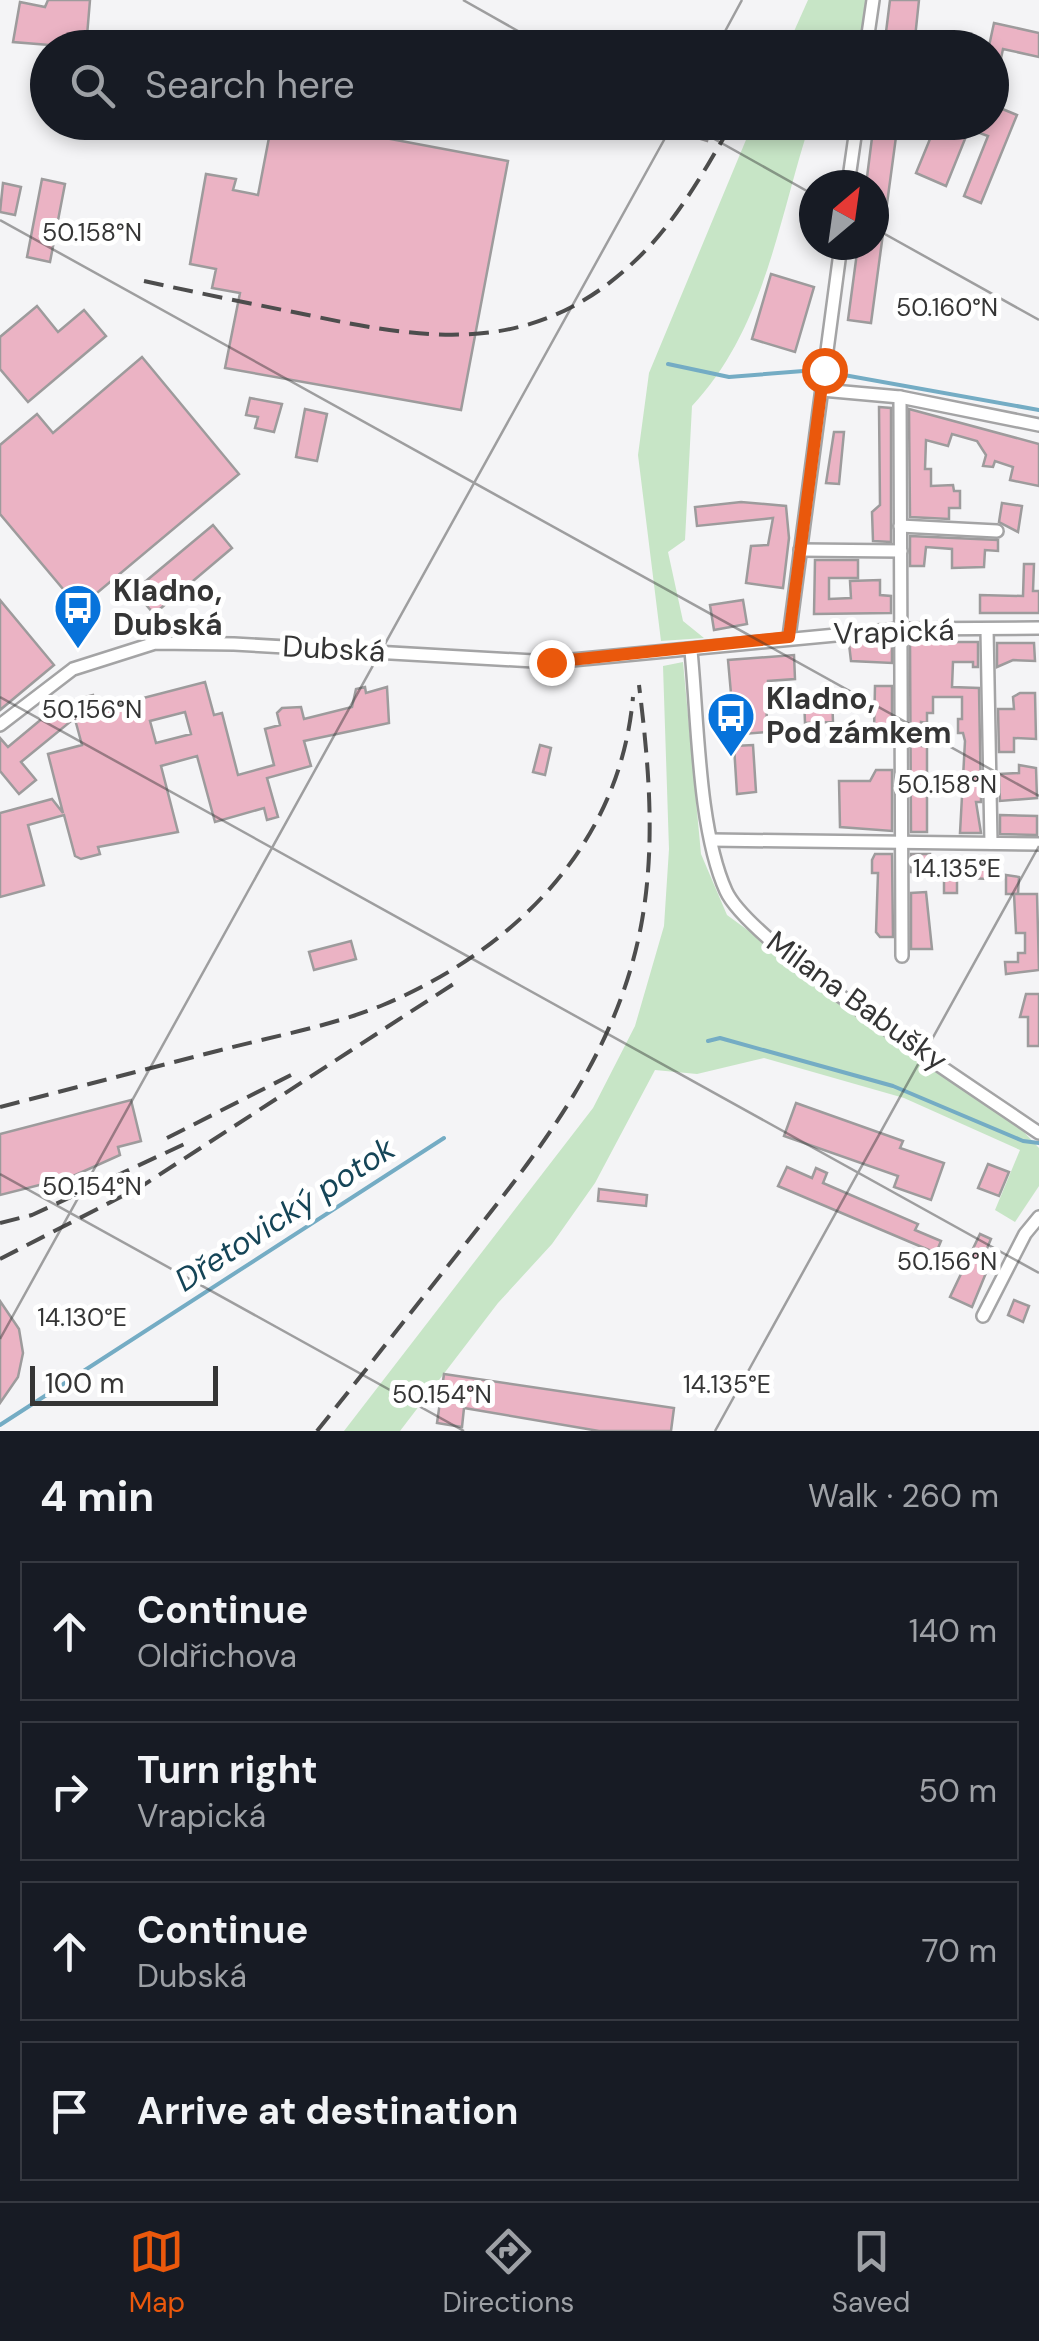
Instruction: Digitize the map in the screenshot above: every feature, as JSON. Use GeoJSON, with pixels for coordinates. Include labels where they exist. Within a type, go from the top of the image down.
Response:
{"type":"FeatureCollection","features":[{"type":"Feature","properties":{"kind":"street"},"geometry":{"type":"LineString","coordinates":[[869,30],[873,0]]}},
{"type":"Feature","properties":{"kind":"street"},"geometry":{"type":"LineString","coordinates":[[850,170],[854,140]]}},
{"type":"Feature","properties":{"kind":"street"},"geometry":{"type":"LineString","coordinates":[[789,637],[838,260]]}},
{"type":"Feature","properties":{"kind":"street"},"geometry":{"type":"LineString","coordinates":[[822,390],[900,397],[1039,425]]}},
{"type":"Feature","properties":{"kind":"street"},"geometry":{"type":"LineString","coordinates":[[900,397],[902,956]]}},
{"type":"Feature","properties":{"kind":"street"},"geometry":{"type":"LineString","coordinates":[[900,526],[997,531]]}},
{"type":"Feature","properties":{"kind":"street"},"geometry":{"type":"LineString","coordinates":[[800,550],[901,552]]}},
{"type":"Feature","properties":{"kind":"street","name":"Vrapická"},"geometry":{"type":"LineString","coordinates":[[691,651],[789,637],[900,629],[1039,628]]}},
{"type":"Feature","properties":{"kind":"street"},"geometry":{"type":"LineString","coordinates":[[987,629],[991,843]]}},
{"type":"Feature","properties":{"kind":"street","name":"Dubská"},"geometry":{"type":"LineString","coordinates":[[0,725],[72,669],[122,650],[155,643],[551,662],[691,651]]}},
{"type":"Feature","properties":{"kind":"street","name":"Milana Babušky"},"geometry":{"type":"LineString","coordinates":[[691,651],[711,840],[727,894],[766,936],[1039,1133]]}},
{"type":"Feature","properties":{"kind":"street"},"geometry":{"type":"LineString","coordinates":[[711,840],[1039,844]]}},
{"type":"Feature","properties":{"kind":"street"},"geometry":{"type":"LineString","coordinates":[[984,1316],[1024,1234],[1039,1217]]}},
{"type":"Feature","properties":{"kind":"green space"},"geometry":{"type":"Polygon","coordinates":[[[808,0],[867,0],[862,30],[795,30],[808,0]]]}},
{"type":"Feature","properties":{"kind":"green space"},"geometry":{"type":"Polygon","coordinates":[[[746,140],[805,140],[753,308],[737,343],[692,406],[685,540],[668,552],[683,621],[704,638],[661,641],[638,455],[649,373],[746,140]]]}},
{"type":"Feature","properties":{"kind":"green space"},"geometry":{"type":"Polygon","coordinates":[[[683,662],[701,854],[727,915],[1023,1131],[1039,1148],[1039,1186],[1015,1222],[995,1210],[1020,1150],[904,1098],[764,1058],[697,1074],[655,1070],[595,1183],[552,1244],[498,1303],[400,1431],[344,1431],[593,1108],[635,1026],[664,926],[669,849],[663,666],[683,662]]]}},
{"type":"Feature","properties":{"kind":"building"},"geometry":{"type":"Polygon","coordinates":[[[48,0],[90,0],[88,30],[30,30],[30,43],[13,42],[20,2],[45,7],[48,0]]]}},
{"type":"Feature","properties":{"kind":"building"},"geometry":{"type":"Polygon","coordinates":[[[890,0],[919,0],[916,30],[886,30],[890,0]]]}},
{"type":"Feature","properties":{"kind":"building"},"geometry":{"type":"Polygon","coordinates":[[[994,23],[1039,33],[1039,57],[1009,50],[1009,30],[992,30],[994,23]]]}},
{"type":"Feature","properties":{"kind":"building"},"geometry":{"type":"Polygon","coordinates":[[[1009,112],[1017,115],[1009,135],[1009,112]]]}},
{"type":"Feature","properties":{"kind":"building"},"geometry":{"type":"Polygon","coordinates":[[[269,140],[396,140],[508,161],[461,410],[225,368],[240,293],[212,288],[216,269],[190,264],[206,174],[236,179],[233,190],[258,195],[269,140]]]}},
{"type":"Feature","properties":{"kind":"building"},"geometry":{"type":"Polygon","coordinates":[[[872,140],[896,140],[889,189],[889,170],[868,170],[872,140]]]}},
{"type":"Feature","properties":{"kind":"building"},"geometry":{"type":"Polygon","coordinates":[[[930,140],[965,140],[946,186],[916,173],[930,140]]]}},
{"type":"Feature","properties":{"kind":"building"},"geometry":{"type":"Polygon","coordinates":[[[986,140],[1007,140],[981,203],[964,196],[986,140]]]}},
{"type":"Feature","properties":{"kind":"building"},"geometry":{"type":"Polygon","coordinates":[[[42,179],[65,184],[50,262],[27,257],[42,179]]]}},
{"type":"Feature","properties":{"kind":"building"},"geometry":{"type":"Polygon","coordinates":[[[3,183],[21,187],[15,215],[0,212],[3,183]]]}},
{"type":"Feature","properties":{"kind":"building"},"geometry":{"type":"Polygon","coordinates":[[[856,260],[879,260],[871,323],[848,320],[856,260]]]}},
{"type":"Feature","properties":{"kind":"building"},"geometry":{"type":"Polygon","coordinates":[[[771,274],[814,287],[795,352],[752,339],[771,274]]]}},
{"type":"Feature","properties":{"kind":"building"},"geometry":{"type":"Polygon","coordinates":[[[37,306],[58,332],[84,310],[106,336],[28,402],[0,369],[0,337],[37,306]]]}},
{"type":"Feature","properties":{"kind":"building"},"geometry":{"type":"Polygon","coordinates":[[[142,357],[239,474],[79,608],[0,514],[0,445],[37,414],[53,433],[142,357]]]}},
{"type":"Feature","properties":{"kind":"building"},"geometry":{"type":"Polygon","coordinates":[[[250,398],[282,404],[274,432],[255,428],[258,417],[246,415],[250,398]]]}},
{"type":"Feature","properties":{"kind":"building"},"geometry":{"type":"Polygon","coordinates":[[[879,407],[891,408],[891,542],[873,541],[872,512],[880,505],[879,407]]]}},
{"type":"Feature","properties":{"kind":"building"},"geometry":{"type":"Polygon","coordinates":[[[305,409],[327,414],[317,461],[296,457],[305,409]]]}},
{"type":"Feature","properties":{"kind":"building"},"geometry":{"type":"Polygon","coordinates":[[[909,409],[1039,444],[1039,486],[1010,480],[1013,467],[995,461],[993,467],[983,466],[986,455],[977,441],[952,434],[948,446],[926,440],[925,469],[931,469],[931,486],[953,485],[954,491],[960,491],[960,508],[949,508],[949,519],[910,517],[909,409]]]}},
{"type":"Feature","properties":{"kind":"building"},"geometry":{"type":"Polygon","coordinates":[[[834,432],[844,432],[839,484],[826,483],[834,432]]]}},
{"type":"Feature","properties":{"kind":"building"},"geometry":{"type":"Polygon","coordinates":[[[741,502],[786,506],[789,538],[783,588],[746,583],[751,546],[768,545],[773,518],[697,526],[695,507],[741,502]]]}},
{"type":"Feature","properties":{"kind":"building"},"geometry":{"type":"Polygon","coordinates":[[[1002,503],[1022,506],[1018,532],[999,522],[1002,503]]]}},
{"type":"Feature","properties":{"kind":"building"},"geometry":{"type":"Polygon","coordinates":[[[213,525],[232,548],[154,614],[134,591],[213,525]]]}},
{"type":"Feature","properties":{"kind":"building"},"geometry":{"type":"Polygon","coordinates":[[[910,536],[998,540],[998,551],[985,550],[984,567],[952,568],[952,549],[926,547],[924,566],[910,566],[910,536]]]}},
{"type":"Feature","properties":{"kind":"building"},"geometry":{"type":"Polygon","coordinates":[[[815,560],[858,560],[858,578],[829,578],[829,599],[851,598],[850,581],[880,580],[880,595],[891,596],[891,613],[814,614],[815,560]]]}},
{"type":"Feature","properties":{"kind":"building"},"geometry":{"type":"Polygon","coordinates":[[[1024,564],[1034,564],[1033,591],[1039,591],[1039,613],[980,613],[980,595],[1023,596],[1024,564]]]}},
{"type":"Feature","properties":{"kind":"building"},"geometry":{"type":"Polygon","coordinates":[[[0,600],[54,665],[0,710],[0,600]]]}},
{"type":"Feature","properties":{"kind":"building"},"geometry":{"type":"Polygon","coordinates":[[[743,600],[747,624],[714,630],[710,605],[743,600]]]}},
{"type":"Feature","properties":{"kind":"building"},"geometry":{"type":"Polygon","coordinates":[[[892,642],[892,663],[851,661],[849,644],[892,642]]]}},
{"type":"Feature","properties":{"kind":"building"},"geometry":{"type":"Polygon","coordinates":[[[910,642],[978,642],[978,667],[973,667],[973,662],[953,662],[952,687],[979,688],[981,802],[976,802],[981,833],[960,833],[965,741],[963,733],[958,733],[958,719],[962,719],[962,697],[933,697],[933,713],[927,713],[927,723],[921,722],[922,746],[927,746],[927,832],[911,832],[910,642]]]}},
{"type":"Feature","properties":{"kind":"building"},"geometry":{"type":"Polygon","coordinates":[[[997,643],[1034,643],[1035,661],[1013,660],[997,667],[997,643]]]}},
{"type":"Feature","properties":{"kind":"building"},"geometry":{"type":"Polygon","coordinates":[[[794,655],[795,679],[768,681],[766,732],[743,734],[743,726],[734,727],[728,660],[794,655]]]}},
{"type":"Feature","properties":{"kind":"building"},"geometry":{"type":"Polygon","coordinates":[[[205,682],[214,715],[222,713],[238,775],[274,765],[265,729],[280,725],[277,713],[282,708],[301,707],[304,719],[352,707],[356,689],[365,687],[366,693],[387,687],[389,723],[304,741],[311,766],[267,778],[278,817],[267,820],[264,808],[215,822],[197,756],[161,766],[178,832],[98,847],[100,854],[81,859],[75,856],[64,815],[28,825],[44,885],[0,897],[0,813],[52,799],[63,813],[48,754],[82,745],[70,701],[93,695],[97,710],[205,682]],[[185,712],[150,721],[156,743],[191,734],[185,712]]]}},
{"type":"Feature","properties":{"kind":"building"},"geometry":{"type":"Polygon","coordinates":[[[875,686],[892,686],[892,732],[874,732],[875,686]]]}},
{"type":"Feature","properties":{"kind":"building"},"geometry":{"type":"Polygon","coordinates":[[[1035,693],[1036,739],[1014,738],[1014,752],[999,752],[998,709],[1014,709],[1013,697],[1035,693]]]}},
{"type":"Feature","properties":{"kind":"building"},"geometry":{"type":"Polygon","coordinates":[[[832,695],[833,722],[805,723],[804,697],[832,695]]]}},
{"type":"Feature","properties":{"kind":"building"},"geometry":{"type":"Polygon","coordinates":[[[56,707],[70,722],[21,762],[36,780],[19,794],[0,771],[0,738],[8,747],[56,707]]]}},
{"type":"Feature","properties":{"kind":"building"},"geometry":{"type":"Polygon","coordinates":[[[540,745],[551,748],[545,775],[533,772],[540,745]]]}},
{"type":"Feature","properties":{"kind":"building"},"geometry":{"type":"Polygon","coordinates":[[[753,745],[756,792],[737,794],[734,746],[753,745]]]}},
{"type":"Feature","properties":{"kind":"building"},"geometry":{"type":"Polygon","coordinates":[[[1019,765],[1036,768],[1037,798],[1000,801],[999,774],[1019,773],[1019,765]]]}},
{"type":"Feature","properties":{"kind":"building"},"geometry":{"type":"Polygon","coordinates":[[[876,770],[892,770],[892,831],[840,827],[839,781],[870,781],[876,770]]]}},
{"type":"Feature","properties":{"kind":"building"},"geometry":{"type":"Polygon","coordinates":[[[1000,815],[1037,816],[1037,835],[1000,834],[1000,815]]]}},
{"type":"Feature","properties":{"kind":"building"},"geometry":{"type":"Polygon","coordinates":[[[875,854],[892,854],[893,937],[880,937],[876,932],[878,873],[872,873],[875,854]]]}},
{"type":"Feature","properties":{"kind":"building"},"geometry":{"type":"Polygon","coordinates":[[[911,854],[930,854],[930,873],[911,872],[911,854]]]}},
{"type":"Feature","properties":{"kind":"building"},"geometry":{"type":"Polygon","coordinates":[[[960,863],[991,864],[993,879],[957,878],[960,863]]]}},
{"type":"Feature","properties":{"kind":"building"},"geometry":{"type":"Polygon","coordinates":[[[944,874],[957,875],[957,893],[944,893],[944,874]]]}},
{"type":"Feature","properties":{"kind":"building"},"geometry":{"type":"Polygon","coordinates":[[[1006,875],[1019,877],[1018,894],[1006,894],[1006,875]]]}},
{"type":"Feature","properties":{"kind":"building"},"geometry":{"type":"Polygon","coordinates":[[[926,892],[932,949],[911,949],[911,893],[926,892]]]}},
{"type":"Feature","properties":{"kind":"building"},"geometry":{"type":"Polygon","coordinates":[[[1014,894],[1037,894],[1039,970],[1006,974],[1005,962],[1018,962],[1018,953],[1025,953],[1025,933],[1016,933],[1014,894]]]}},
{"type":"Feature","properties":{"kind":"building"},"geometry":{"type":"Polygon","coordinates":[[[351,941],[356,959],[314,970],[309,952],[351,941]]]}},
{"type":"Feature","properties":{"kind":"building"},"geometry":{"type":"Polygon","coordinates":[[[1026,994],[1039,994],[1039,1046],[1028,1046],[1028,1017],[1020,1017],[1026,994]]]}},
{"type":"Feature","properties":{"kind":"building"},"geometry":{"type":"Polygon","coordinates":[[[131,1100],[141,1141],[118,1147],[120,1155],[71,1177],[0,1195],[0,1134],[131,1100]]]}},
{"type":"Feature","properties":{"kind":"building"},"geometry":{"type":"Polygon","coordinates":[[[796,1103],[903,1141],[900,1148],[944,1163],[931,1200],[894,1187],[898,1176],[784,1136],[796,1103]]]}},
{"type":"Feature","properties":{"kind":"building"},"geometry":{"type":"Polygon","coordinates":[[[988,1164],[1009,1172],[999,1196],[978,1188],[988,1164]]]}},
{"type":"Feature","properties":{"kind":"building"},"geometry":{"type":"Polygon","coordinates":[[[787,1167],[812,1178],[816,1168],[827,1173],[823,1183],[918,1224],[915,1230],[941,1241],[936,1253],[778,1186],[787,1167]]]}},
{"type":"Feature","properties":{"kind":"building"},"geometry":{"type":"Polygon","coordinates":[[[599,1189],[647,1195],[646,1206],[598,1201],[599,1189]]]}},
{"type":"Feature","properties":{"kind":"building"},"geometry":{"type":"Polygon","coordinates":[[[980,1234],[991,1239],[985,1253],[993,1256],[972,1307],[950,1297],[980,1234]]]}},
{"type":"Feature","properties":{"kind":"building"},"geometry":{"type":"Polygon","coordinates":[[[1014,1300],[1029,1306],[1023,1322],[1008,1315],[1014,1300]]]}},
{"type":"Feature","properties":{"kind":"building"},"geometry":{"type":"Polygon","coordinates":[[[0,1301],[19,1329],[23,1353],[18,1377],[0,1403],[0,1301]]]}},
{"type":"Feature","properties":{"kind":"building"},"geometry":{"type":"Polygon","coordinates":[[[444,1374],[674,1408],[671,1431],[599,1431],[464,1408],[462,1427],[437,1423],[444,1374]]]}},
{"type":"Feature","properties":{"kind":"waterway"},"geometry":{"type":"LineString","coordinates":[[668,364],[729,377],[816,370],[1039,410]]}},
{"type":"Feature","properties":{"kind":"waterway","name":"Dřetovický potok"},"geometry":{"type":"LineString","coordinates":[[708,1041],[720,1038],[893,1086],[1023,1141],[1039,1143]]}},
{"type":"Feature","properties":{"kind":"waterway","name":"Dřetovický potok"},"geometry":{"type":"LineString","coordinates":[[0,1425],[444,1138]]}},
{"type":"Feature","properties":{"kind":"railway"},"geometry":{"type":"LineString","coordinates":[[144,281],[402,332],[488,333],[529,324],[569,308],[608,284],[647,249],[683,204],[723,140]]}},
{"type":"Feature","properties":{"kind":"railway"},"geometry":{"type":"LineString","coordinates":[[317,1431],[547,1136],[595,1058],[614,1016],[630,972],[646,896],[650,836],[639,685]]}},
{"type":"Feature","properties":{"kind":"railway"},"geometry":{"type":"LineString","coordinates":[[0,1107],[344,1019],[431,982],[476,954],[552,886],[583,845],[607,800],[624,750],[633,697]]}},
{"type":"Feature","properties":{"kind":"railway"},"geometry":{"type":"LineString","coordinates":[[0,1259],[142,1186],[455,983]]}},
{"type":"Feature","properties":{"kind":"railway"},"geometry":{"type":"LineString","coordinates":[[167,1138],[291,1075]]}},
{"type":"Feature","properties":{"kind":"railway"},"geometry":{"type":"LineString","coordinates":[[0,1223],[32,1215],[191,1141]]}},
{"type":"Feature","properties":{"kind":"place","name":"Kladno, Dubská"},"geometry":{"type":"Point","coordinates":[78,650]}},
{"type":"Feature","properties":{"kind":"place","name":"Kladno, Pod zámkem"},"geometry":{"type":"Point","coordinates":[731,758]}},
{"type":"Feature","properties":{"kind":"route"},"geometry":{"type":"LineString","coordinates":[[551,662],[691,651],[789,637],[824,370]]}}]}
